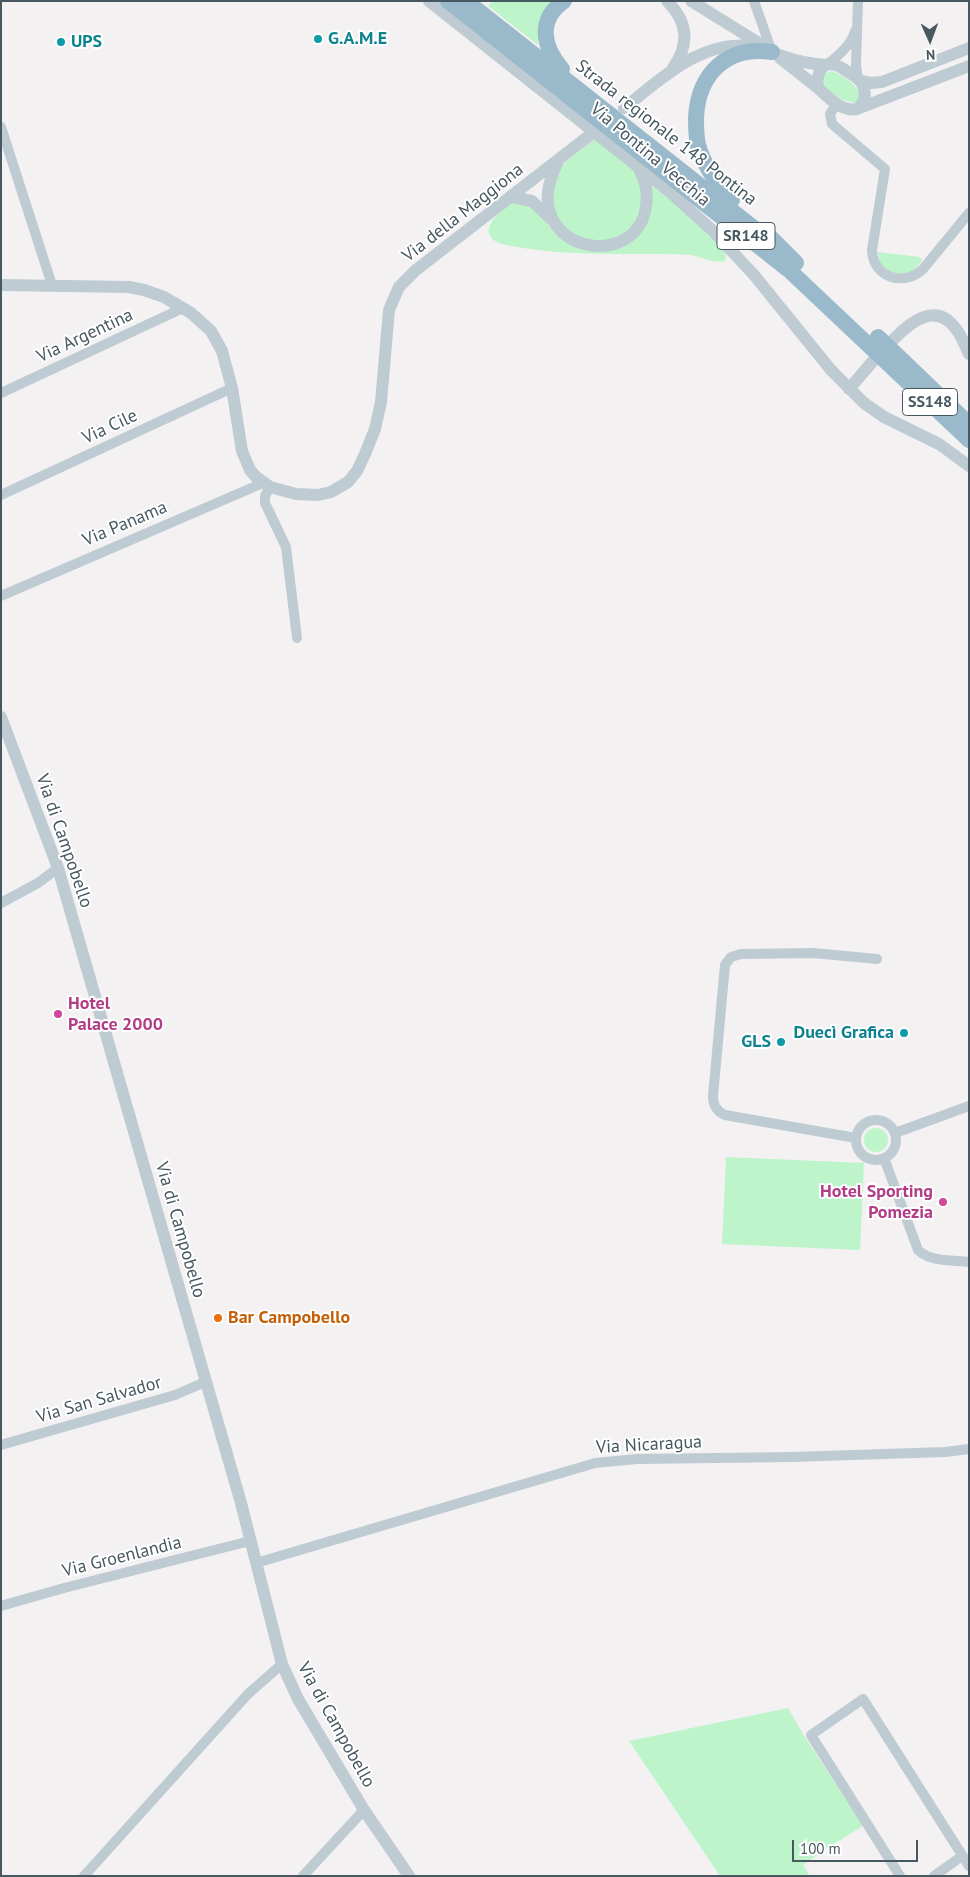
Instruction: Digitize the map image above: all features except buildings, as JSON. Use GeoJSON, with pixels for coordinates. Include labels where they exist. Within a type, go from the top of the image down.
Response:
{"type":"FeatureCollection","features":[{"type":"Feature","properties":{"kind":"highway","name":"Strada regionale 148 Pontina"},"geometry":{"type":"LineString","coordinates":[[448,1],[587,107]]}},
{"type":"Feature","properties":{"kind":"highway","name":"Strada regionale 148 Pontina"},"geometry":{"type":"LineString","coordinates":[[466,1],[618,136],[784,266],[872,339]]}},
{"type":"Feature","properties":{"kind":"highway"},"geometry":{"type":"LineString","coordinates":[[564,1],[553,11],[547,20],[546,42],[556,62],[587,107]]}},
{"type":"Feature","properties":{"kind":"highway"},"geometry":{"type":"LineString","coordinates":[[482,28],[542,90]]}},
{"type":"Feature","properties":{"kind":"highway"},"geometry":{"type":"LineString","coordinates":[[772,52],[756,50],[741,53],[726,59],[715,68],[706,78],[700,93],[696,115],[696,135],[705,163],[718,184],[796,263]]}},
{"type":"Feature","properties":{"kind":"highway","name":"Strada regionale 148 Pontina"},"geometry":{"type":"LineString","coordinates":[[618,136],[752,225],[796,263],[872,339],[969,424]]}},
{"type":"Feature","properties":{"kind":"highway","name":"SS148"},"geometry":{"type":"LineString","coordinates":[[895,360],[969,440]]}},
{"type":"Feature","properties":{"kind":"street","name":"Via Pontina Vecchia"},"geometry":{"type":"LineString","coordinates":[[429,1],[542,90],[587,107]]}},
{"type":"Feature","properties":{"kind":"street"},"geometry":{"type":"LineString","coordinates":[[667,1],[680,18],[685,34],[683,51],[669,72]]}},
{"type":"Feature","properties":{"kind":"street"},"geometry":{"type":"LineString","coordinates":[[691,1],[772,52],[846,109],[857,109],[969,66]]}},
{"type":"Feature","properties":{"kind":"street"},"geometry":{"type":"LineString","coordinates":[[754,1],[772,52]]}},
{"type":"Feature","properties":{"kind":"street"},"geometry":{"type":"LineString","coordinates":[[858,1],[856,65],[859,80]]}},
{"type":"Feature","properties":{"kind":"street"},"geometry":{"type":"LineString","coordinates":[[818,88],[817,80],[820,72],[852,40],[857,18]]}},
{"type":"Feature","properties":{"kind":"street"},"geometry":{"type":"LineString","coordinates":[[749,37],[758,34],[762,26]]}},
{"type":"Feature","properties":{"kind":"street"},"geometry":{"type":"LineString","coordinates":[[624,108],[669,72],[694,58],[721,48],[749,46],[801,62],[840,67],[859,80],[864,86],[863,104],[857,109]]}},
{"type":"Feature","properties":{"kind":"street"},"geometry":{"type":"LineString","coordinates":[[859,80],[879,83],[969,48]]}},
{"type":"Feature","properties":{"kind":"street"},"geometry":{"type":"LineString","coordinates":[[918,68],[924,83]]}},
{"type":"Feature","properties":{"kind":"street"},"geometry":{"type":"LineString","coordinates":[[837,103],[830,114],[832,124],[885,169],[872,250],[875,263],[882,273],[890,278],[897,279],[908,278],[916,274],[923,269],[969,213]]}},
{"type":"Feature","properties":{"kind":"street"},"geometry":{"type":"LineString","coordinates":[[1,127],[52,285]]}},
{"type":"Feature","properties":{"kind":"street","name":"Via della Maggiona"},"geometry":{"type":"LineString","coordinates":[[266,485],[296,494],[318,495],[335,491],[353,477],[365,454],[377,420],[382,393],[388,317],[395,294],[416,270],[590,136]]}},
{"type":"Feature","properties":{"kind":"street","name":"Via Pontina Vecchia"},"geometry":{"type":"LineString","coordinates":[[618,136],[637,165],[712,230],[746,265],[810,345],[849,389],[870,408],[884,417],[939,444],[969,466]]}},
{"type":"Feature","properties":{"kind":"street"},"geometry":{"type":"LineString","coordinates":[[552,220],[548,207],[548,193],[550,180],[557,162]]}},
{"type":"Feature","properties":{"kind":"street"},"geometry":{"type":"LineString","coordinates":[[512,197],[532,201],[569,238],[584,244],[612,245],[626,238],[638,227],[646,208],[645,183],[637,165]]}},
{"type":"Feature","properties":{"kind":"street"},"geometry":{"type":"LineString","coordinates":[[1,286],[52,285],[136,288],[160,296],[183,308],[206,326],[218,341],[225,359],[232,388],[242,451],[246,463],[256,477],[266,485],[265,503],[286,547],[297,638]]}},
{"type":"Feature","properties":{"kind":"street","name":"Via Argentina"},"geometry":{"type":"LineString","coordinates":[[1,393],[183,308]]}},
{"type":"Feature","properties":{"kind":"street"},"geometry":{"type":"LineString","coordinates":[[893,340],[916,320],[927,316],[937,316],[944,318],[954,326],[969,354]]}},
{"type":"Feature","properties":{"kind":"street"},"geometry":{"type":"LineString","coordinates":[[849,389],[874,361]]}},
{"type":"Feature","properties":{"kind":"street","name":"Via Cile"},"geometry":{"type":"LineString","coordinates":[[1,495],[232,388]]}},
{"type":"Feature","properties":{"kind":"street","name":"Via Panama"},"geometry":{"type":"LineString","coordinates":[[1,596],[266,485]]}},
{"type":"Feature","properties":{"kind":"street","name":"Via di Campobello"},"geometry":{"type":"LineString","coordinates":[[1,717],[58,868],[256,1563],[282,1664],[298,1700],[364,1810],[409,1876]]}},
{"type":"Feature","properties":{"kind":"street"},"geometry":{"type":"LineString","coordinates":[[1,903],[38,883],[58,868]]}},
{"type":"Feature","properties":{"kind":"street"},"geometry":{"type":"LineString","coordinates":[[856,1138],[725,1115],[717,1110],[713,1096],[725,965],[731,957],[741,954],[803,953],[876,959]]}},
{"type":"Feature","properties":{"kind":"street"},"geometry":{"type":"LineString","coordinates":[[895,1133],[969,1106]]}},
{"type":"Feature","properties":{"kind":"street"},"geometry":{"type":"LineString","coordinates":[[873,1120],[886,1122],[895,1133],[894,1148],[884,1158],[870,1159],[859,1151],[856,1138],[861,1126],[873,1120]]}},
{"type":"Feature","properties":{"kind":"street"},"geometry":{"type":"LineString","coordinates":[[884,1158],[918,1250],[922,1254],[934,1258],[969,1262]]}},
{"type":"Feature","properties":{"kind":"street","name":"Via San Salvador"},"geometry":{"type":"LineString","coordinates":[[1,1445],[175,1395],[205,1382]]}},
{"type":"Feature","properties":{"kind":"street","name":"Via Nicaragua"},"geometry":{"type":"LineString","coordinates":[[256,1563],[595,1463],[637,1459],[792,1457],[945,1452],[969,1449]]}},
{"type":"Feature","properties":{"kind":"street","name":"Via Groenlandia"},"geometry":{"type":"LineString","coordinates":[[1,1606],[64,1588],[250,1542]]}},
{"type":"Feature","properties":{"kind":"street"},"geometry":{"type":"LineString","coordinates":[[84,1876],[248,1694],[282,1664]]}},
{"type":"Feature","properties":{"kind":"street"},"geometry":{"type":"LineString","coordinates":[[900,1876],[812,1735],[863,1699],[969,1866]]}},
{"type":"Feature","properties":{"kind":"street"},"geometry":{"type":"LineString","coordinates":[[303,1876],[364,1810]]}},
{"type":"Feature","properties":{"kind":"street"},"geometry":{"type":"LineString","coordinates":[[934,1876],[962,1856]]}},
{"type":"Feature","properties":{"kind":"green space"},"geometry":{"type":"Polygon","coordinates":[[[492,1],[551,1],[539,20],[538,45],[488,6],[492,1]]]}},
{"type":"Feature","properties":{"kind":"green space"},"geometry":{"type":"Polygon","coordinates":[[[832,71],[850,81],[861,97],[854,103],[843,100],[822,86],[822,76],[832,71]]]}},
{"type":"Feature","properties":{"kind":"green space"},"geometry":{"type":"Polygon","coordinates":[[[595,139],[637,173],[644,198],[632,229],[602,244],[566,233],[551,204],[557,171],[595,139]]]}},
{"type":"Feature","properties":{"kind":"green space"},"geometry":{"type":"Polygon","coordinates":[[[649,183],[691,217],[724,251],[725,261],[712,261],[683,254],[556,252],[510,246],[497,242],[491,237],[489,232],[493,220],[513,202],[532,207],[559,236],[576,248],[604,251],[614,248],[626,244],[649,183]]]}},
{"type":"Feature","properties":{"kind":"green space"},"geometry":{"type":"Polygon","coordinates":[[[878,252],[920,257],[922,260],[911,271],[896,273],[884,267],[878,252]]]}},
{"type":"Feature","properties":{"kind":"green space"},"geometry":{"type":"Polygon","coordinates":[[[876,1128],[885,1131],[888,1140],[885,1149],[876,1152],[867,1149],[864,1140],[867,1131],[876,1128]]]}},
{"type":"Feature","properties":{"kind":"green space"},"geometry":{"type":"Polygon","coordinates":[[[726,1157],[864,1163],[860,1250],[722,1244],[726,1157]]]}},
{"type":"Feature","properties":{"kind":"green space"},"geometry":{"type":"Polygon","coordinates":[[[788,1708],[863,1826],[803,1865],[810,1876],[720,1876],[629,1741],[788,1708]]]}},
{"type":"Feature","properties":{"kind":"place","name":"G.A.M.E"},"geometry":{"type":"Point","coordinates":[318,39]}},
{"type":"Feature","properties":{"kind":"place","name":"UPS"},"geometry":{"type":"Point","coordinates":[61,42]}},
{"type":"Feature","properties":{"kind":"place","name":"Hotel Palace 2000"},"geometry":{"type":"Point","coordinates":[58,1014]}},
{"type":"Feature","properties":{"kind":"place","name":"Duecì Grafica"},"geometry":{"type":"Point","coordinates":[904,1033]}},
{"type":"Feature","properties":{"kind":"place","name":"GLS"},"geometry":{"type":"Point","coordinates":[781,1042]}},
{"type":"Feature","properties":{"kind":"place","name":"Hotel Sporting Pomezia"},"geometry":{"type":"Point","coordinates":[943,1202]}},
{"type":"Feature","properties":{"kind":"place","name":"Bar Campobello"},"geometry":{"type":"Point","coordinates":[218,1318]}}]}
